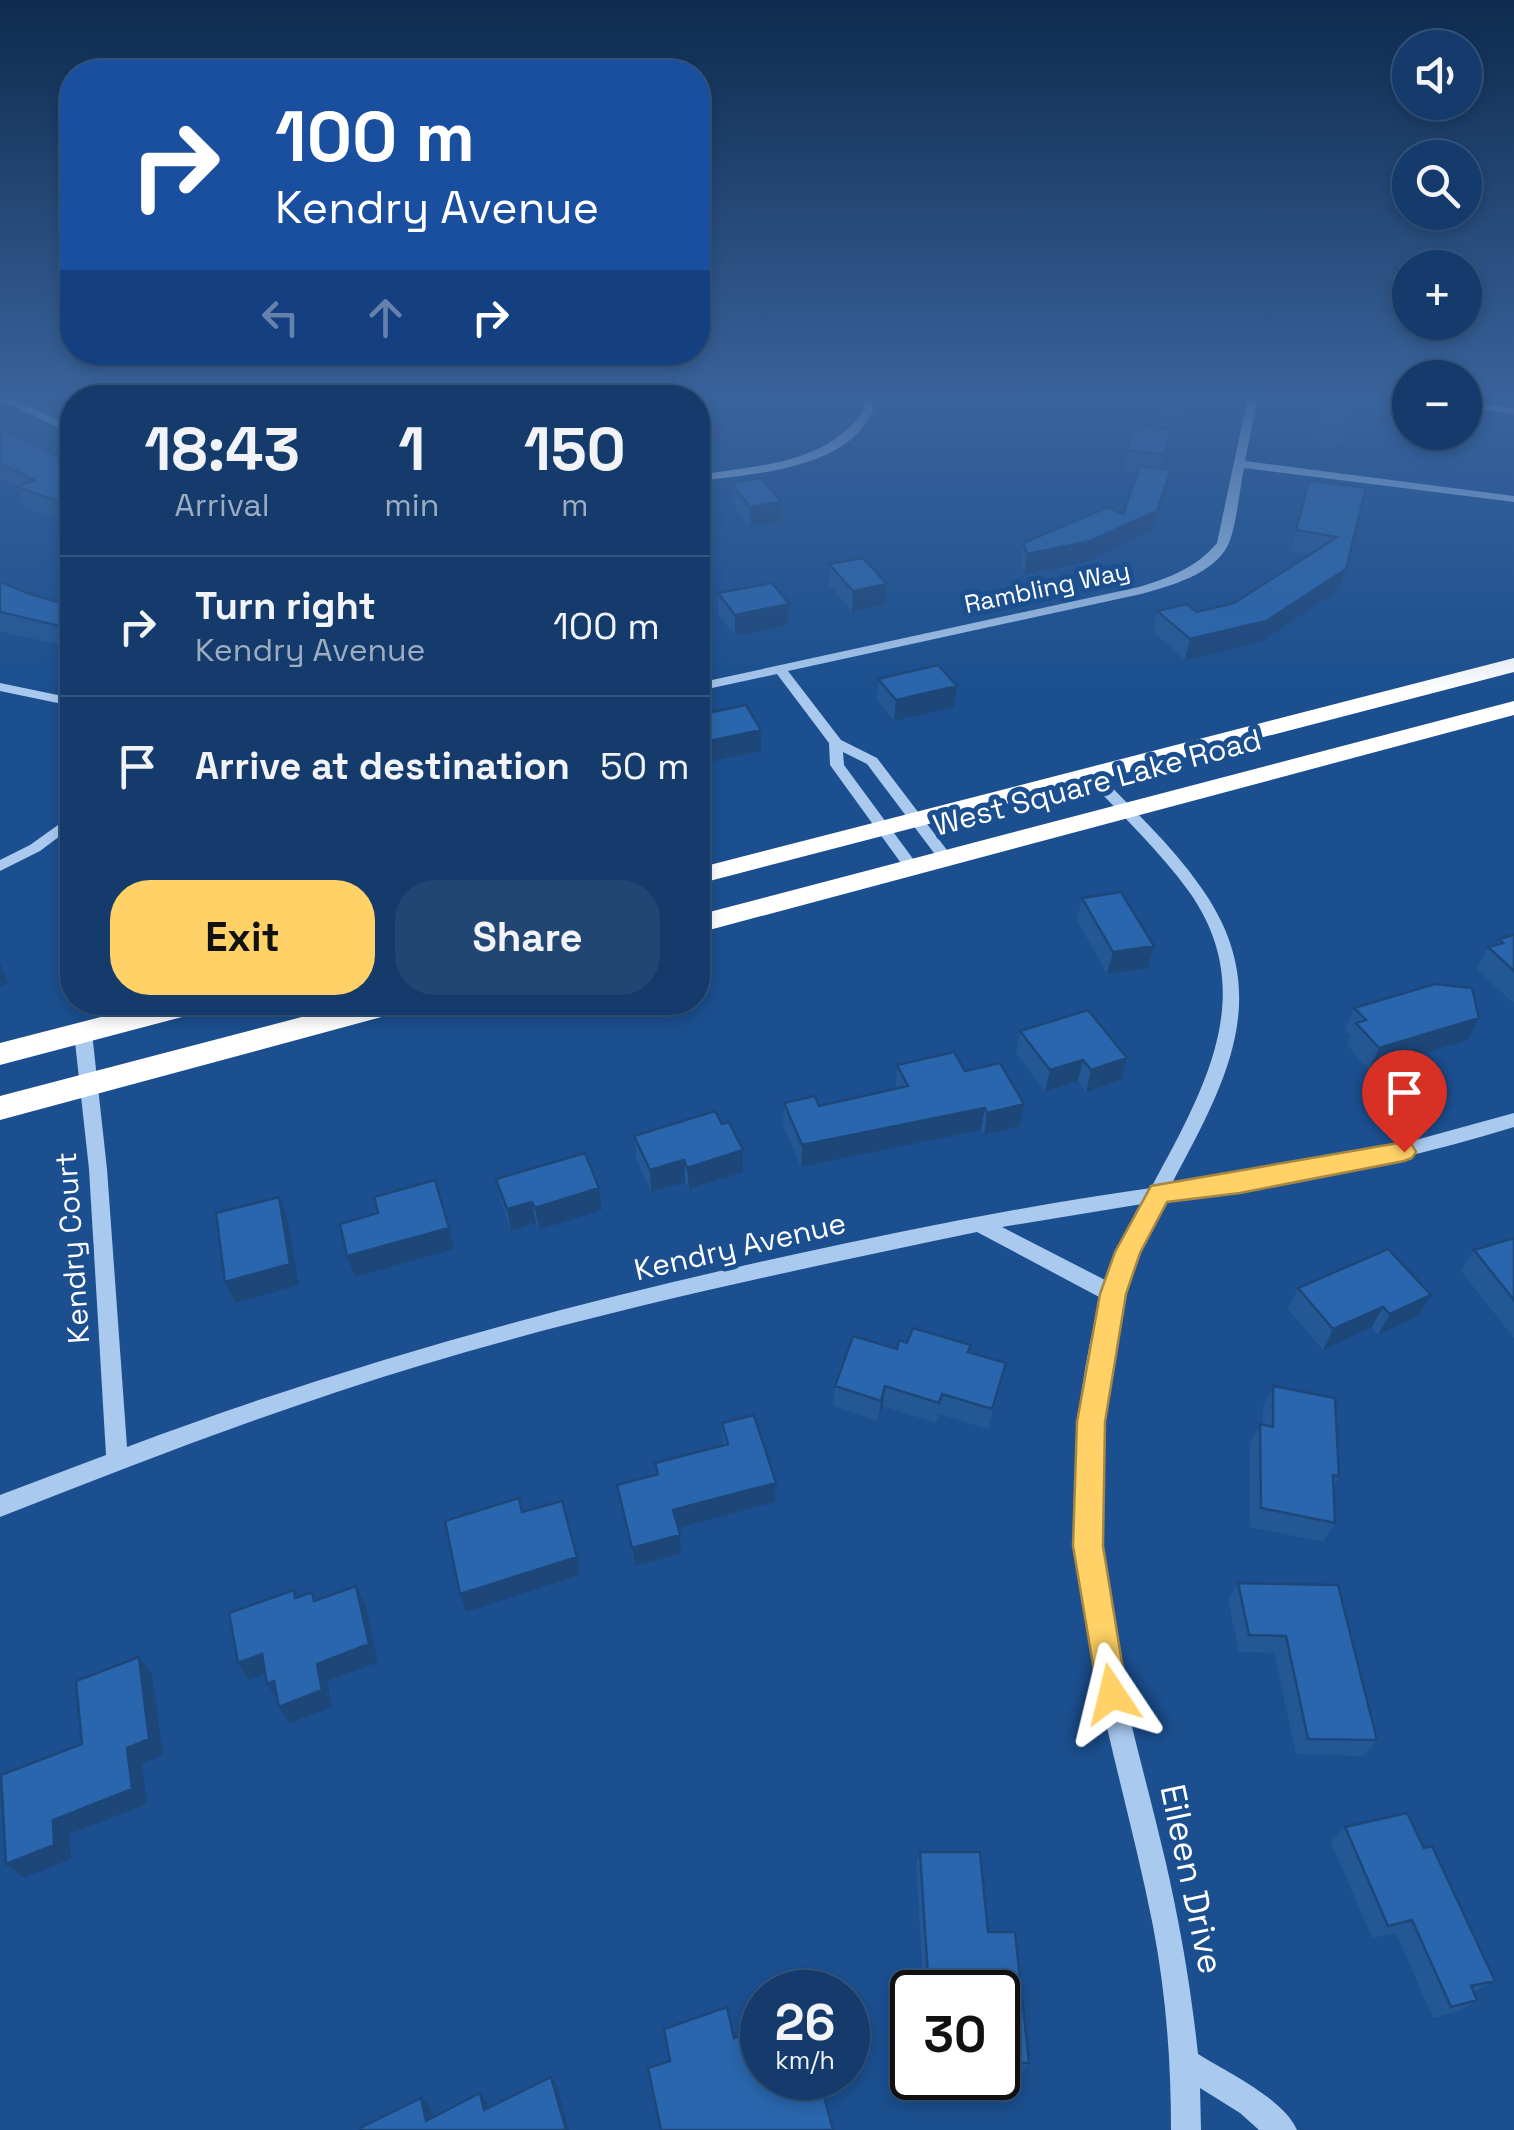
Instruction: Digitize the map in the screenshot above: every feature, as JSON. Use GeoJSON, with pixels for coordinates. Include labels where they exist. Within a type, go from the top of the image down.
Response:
{"type":"FeatureCollection","features":[{"type":"Feature","properties":{"kind":"highway","name":"West Square Lake Road"},"geometry":{"type":"LineString","coordinates":[[710,873],[1514,665]]}},
{"type":"Feature","properties":{"kind":"highway","name":"West Square Lake Road"},"geometry":{"type":"LineString","coordinates":[[710,921],[1514,708]]}},
{"type":"Feature","properties":{"kind":"highway"},"geometry":{"type":"LineString","coordinates":[[0,1054],[150,1015]]}},
{"type":"Feature","properties":{"kind":"highway"},"geometry":{"type":"LineString","coordinates":[[0,1108],[351,1015]]}},
{"type":"Feature","properties":{"kind":"street","name":"Rambling Way"},"geometry":{"type":"LineString","coordinates":[[710,684],[1175,580],[1208,561],[1223,544],[1233,495]]}},
{"type":"Feature","properties":{"kind":"street"},"geometry":{"type":"LineString","coordinates":[[1486,495],[1514,499]]}},
{"type":"Feature","properties":{"kind":"street"},"geometry":{"type":"LineString","coordinates":[[780,669],[836,743],[872,761],[945,858]]}},
{"type":"Feature","properties":{"kind":"street"},"geometry":{"type":"LineString","coordinates":[[0,687],[60,700]]}},
{"type":"Feature","properties":{"kind":"street"},"geometry":{"type":"LineString","coordinates":[[836,743],[837,766],[910,867]]}},
{"type":"Feature","properties":{"kind":"street","name":"Eileen Drive"},"geometry":{"type":"LineString","coordinates":[[1092,775],[1198,894],[1220,930],[1232,969],[1233,1011],[1222,1056],[1160,1193],[1128,1252],[1113,1294],[1091,1422],[1088,1546],[1112,1694],[1172,1954],[1188,2064],[1186,2130]]}},
{"type":"Feature","properties":{"kind":"street"},"geometry":{"type":"LineString","coordinates":[[0,866],[36,848],[60,829]]}},
{"type":"Feature","properties":{"kind":"street","name":"Kendry Court"},"geometry":{"type":"LineString","coordinates":[[83,1032],[117,1460]]}},
{"type":"Feature","properties":{"kind":"street","name":"Kendry Avenue"},"geometry":{"type":"LineString","coordinates":[[0,1506],[293,1396],[477,1342],[723,1280],[979,1224],[1368,1160],[1514,1120]]}},
{"type":"Feature","properties":{"kind":"street"},"geometry":{"type":"LineString","coordinates":[[979,1224],[1113,1294]]}},
{"type":"Feature","properties":{"kind":"street"},"geometry":{"type":"LineString","coordinates":[[1188,2064],[1282,2130]]}},
{"type":"Feature","properties":{"kind":"building"},"geometry":{"type":"Polygon","coordinates":[[[41,495],[60,495],[60,502],[41,495]]]}},
{"type":"Feature","properties":{"kind":"building"},"geometry":{"type":"Polygon","coordinates":[[[741,495],[776,495],[781,502],[750,507],[741,495]]]}},
{"type":"Feature","properties":{"kind":"building"},"geometry":{"type":"Polygon","coordinates":[[[1130,495],[1162,495],[1157,511],[1090,541],[1027,554],[1023,543],[1108,507],[1123,514],[1130,495]]]}},
{"type":"Feature","properties":{"kind":"building"},"geometry":{"type":"Polygon","coordinates":[[[1305,495],[1364,495],[1346,569],[1266,621],[1190,639],[1157,611],[1187,604],[1197,612],[1234,603],[1337,537],[1296,530],[1305,495]]]}},
{"type":"Feature","properties":{"kind":"building"},"geometry":{"type":"Polygon","coordinates":[[[863,558],[887,584],[853,591],[829,564],[863,558]]]}},
{"type":"Feature","properties":{"kind":"building"},"geometry":{"type":"Polygon","coordinates":[[[0,582],[60,603],[60,626],[0,612],[0,582]]]}},
{"type":"Feature","properties":{"kind":"building"},"geometry":{"type":"Polygon","coordinates":[[[772,583],[789,604],[735,615],[718,593],[772,583]]]}},
{"type":"Feature","properties":{"kind":"building"},"geometry":{"type":"Polygon","coordinates":[[[938,665],[957,686],[896,700],[878,679],[938,665]]]}},
{"type":"Feature","properties":{"kind":"building"},"geometry":{"type":"Polygon","coordinates":[[[746,705],[761,730],[710,741],[710,712],[746,705]]]}},
{"type":"Feature","properties":{"kind":"building"},"geometry":{"type":"Polygon","coordinates":[[[1121,892],[1154,946],[1113,952],[1082,898],[1121,892]]]}},
{"type":"Feature","properties":{"kind":"building"},"geometry":{"type":"Polygon","coordinates":[[[1514,935],[1514,971],[1488,947],[1514,935]]]}},
{"type":"Feature","properties":{"kind":"building"},"geometry":{"type":"Polygon","coordinates":[[[1435,984],[1472,988],[1479,1018],[1379,1048],[1356,1023],[1366,1020],[1354,1008],[1435,984]]]}},
{"type":"Feature","properties":{"kind":"building"},"geometry":{"type":"Polygon","coordinates":[[[1088,1010],[1127,1058],[1091,1070],[1083,1060],[1050,1070],[1020,1031],[1088,1010]]]}},
{"type":"Feature","properties":{"kind":"building"},"geometry":{"type":"Polygon","coordinates":[[[954,1052],[965,1071],[1000,1063],[1024,1104],[987,1113],[985,1108],[802,1145],[784,1103],[815,1096],[819,1106],[908,1086],[897,1065],[954,1052]]]}},
{"type":"Feature","properties":{"kind":"building"},"geometry":{"type":"Polygon","coordinates":[[[715,1111],[722,1124],[729,1122],[743,1150],[687,1168],[684,1160],[650,1170],[634,1136],[715,1111]]]}},
{"type":"Feature","properties":{"kind":"building"},"geometry":{"type":"Polygon","coordinates":[[[585,1153],[599,1188],[535,1208],[532,1202],[507,1209],[496,1179],[585,1153]]]}},
{"type":"Feature","properties":{"kind":"building"},"geometry":{"type":"Polygon","coordinates":[[[435,1180],[449,1228],[347,1256],[340,1224],[378,1213],[374,1197],[435,1180]]]}},
{"type":"Feature","properties":{"kind":"building"},"geometry":{"type":"Polygon","coordinates":[[[279,1197],[290,1264],[225,1282],[216,1213],[279,1197]]]}},
{"type":"Feature","properties":{"kind":"building"},"geometry":{"type":"Polygon","coordinates":[[[1514,1238],[1514,1300],[1474,1250],[1514,1238]]]}},
{"type":"Feature","properties":{"kind":"building"},"geometry":{"type":"Polygon","coordinates":[[[1388,1249],[1431,1295],[1390,1314],[1383,1307],[1333,1329],[1298,1288],[1388,1249]]]}},
{"type":"Feature","properties":{"kind":"building"},"geometry":{"type":"Polygon","coordinates":[[[913,1328],[971,1345],[968,1352],[1006,1363],[992,1409],[942,1394],[939,1403],[885,1386],[881,1401],[835,1386],[853,1336],[897,1349],[899,1340],[907,1343],[913,1328]]]}},
{"type":"Feature","properties":{"kind":"building"},"geometry":{"type":"Polygon","coordinates":[[[1273,1386],[1335,1398],[1339,1476],[1333,1475],[1335,1523],[1261,1508],[1260,1424],[1273,1427],[1273,1386]]]}},
{"type":"Feature","properties":{"kind":"building"},"geometry":{"type":"Polygon","coordinates":[[[754,1415],[776,1483],[673,1510],[680,1535],[632,1548],[617,1485],[658,1474],[655,1463],[728,1444],[722,1423],[754,1415]]]}},
{"type":"Feature","properties":{"kind":"building"},"geometry":{"type":"Polygon","coordinates":[[[519,1498],[522,1512],[562,1501],[577,1557],[460,1594],[445,1521],[519,1498]]]}},
{"type":"Feature","properties":{"kind":"building"},"geometry":{"type":"Polygon","coordinates":[[[1238,1583],[1338,1585],[1377,1740],[1308,1739],[1286,1636],[1249,1635],[1238,1583]]]}},
{"type":"Feature","properties":{"kind":"building"},"geometry":{"type":"Polygon","coordinates":[[[356,1586],[369,1644],[317,1664],[322,1690],[279,1707],[274,1681],[267,1684],[262,1654],[238,1663],[229,1613],[294,1590],[295,1598],[312,1592],[314,1601],[356,1586]]]}},
{"type":"Feature","properties":{"kind":"building"},"geometry":{"type":"Polygon","coordinates":[[[139,1657],[149,1739],[127,1748],[132,1789],[53,1820],[54,1845],[6,1864],[1,1775],[82,1744],[76,1681],[139,1657]]]}},
{"type":"Feature","properties":{"kind":"building"},"geometry":{"type":"Polygon","coordinates":[[[1407,1813],[1424,1848],[1432,1846],[1495,1981],[1471,1986],[1477,2000],[1451,2007],[1412,1920],[1388,1926],[1345,1827],[1407,1813]]]}},
{"type":"Feature","properties":{"kind":"building"},"geometry":{"type":"Polygon","coordinates":[[[920,1852],[980,1852],[988,1932],[1015,1932],[1019,1970],[928,1970],[920,1852]]]}},
{"type":"Feature","properties":{"kind":"building"},"geometry":{"type":"Polygon","coordinates":[[[1020,1979],[1029,2063],[1020,2063],[1020,1979]]]}},
{"type":"Feature","properties":{"kind":"building"},"geometry":{"type":"Polygon","coordinates":[[[727,2007],[734,2038],[740,2036],[740,2100],[825,2100],[833,2130],[661,2130],[648,2068],[670,2061],[664,2029],[727,2007]]]}},
{"type":"Feature","properties":{"kind":"building"},"geometry":{"type":"Polygon","coordinates":[[[551,2077],[566,2130],[360,2128],[421,2098],[426,2121],[480,2093],[484,2110],[551,2077]]]}},
{"type":"Feature","properties":{"kind":"route"},"geometry":{"type":"LineString","coordinates":[[1112,1694],[1088,1546],[1091,1422],[1113,1294],[1128,1252],[1160,1193],[1240,1183],[1404,1152]]}}]}
